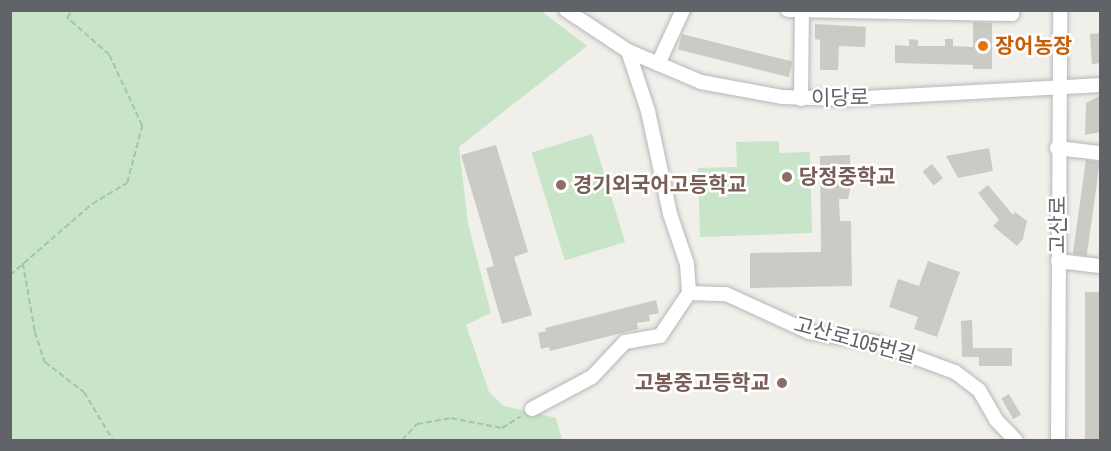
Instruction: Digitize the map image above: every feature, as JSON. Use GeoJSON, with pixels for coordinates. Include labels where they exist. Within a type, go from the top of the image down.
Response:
{"type":"FeatureCollection","features":[{"type":"Feature","properties":{"kind":"street","name":"이당로"},"geometry":{"type":"LineString","coordinates":[[566,10],[628,51],[701,82],[801,99],[1059,90],[1101,85]]}},
{"type":"Feature","properties":{"kind":"street"},"geometry":{"type":"LineString","coordinates":[[658,64],[683,10]]}},
{"type":"Feature","properties":{"kind":"street","name":"고산로"},"geometry":{"type":"LineString","coordinates":[[1058,441],[1057,148],[1060,10]]}},
{"type":"Feature","properties":{"kind":"street"},"geometry":{"type":"LineString","coordinates":[[801,99],[797,11],[1012,12]]}},
{"type":"Feature","properties":{"kind":"street"},"geometry":{"type":"LineString","coordinates":[[532,409],[592,377],[625,342],[660,336],[689,293],[687,264],[670,214],[648,111],[628,51]]}},
{"type":"Feature","properties":{"kind":"street"},"geometry":{"type":"LineString","coordinates":[[1057,148],[1101,153]]}},
{"type":"Feature","properties":{"kind":"street"},"geometry":{"type":"LineString","coordinates":[[1058,261],[1101,266]]}},
{"type":"Feature","properties":{"kind":"street","name":"고산로105번길"},"geometry":{"type":"LineString","coordinates":[[689,293],[726,294],[809,332],[876,343],[955,372],[978,390],[996,420],[1015,441]]}},
{"type":"Feature","properties":{"kind":"path"},"geometry":{"type":"LineString","coordinates":[[10,275],[92,204],[127,183],[142,126],[109,56],[67,18],[72,10]]}},
{"type":"Feature","properties":{"kind":"path"},"geometry":{"type":"LineString","coordinates":[[23,262],[35,332],[45,362],[84,392],[113,441]]}},
{"type":"Feature","properties":{"kind":"path"},"geometry":{"type":"LineString","coordinates":[[402,441],[417,424],[451,418],[502,428],[532,409]]}},
{"type":"Feature","properties":{"kind":"green space"},"geometry":{"type":"Polygon","coordinates":[[[10,11],[541,11],[587,46],[459,147],[468,224],[491,313],[466,325],[489,392],[504,406],[556,418],[562,440],[11,440],[10,11]]]}},
{"type":"Feature","properties":{"kind":"green space"},"geometry":{"type":"Polygon","coordinates":[[[592,134],[625,242],[565,260],[532,152],[592,134]]]}},
{"type":"Feature","properties":{"kind":"green space"},"geometry":{"type":"Polygon","coordinates":[[[779,141],[779,153],[810,152],[812,233],[700,237],[698,168],[737,167],[736,142],[779,141]]]}},
{"type":"Feature","properties":{"kind":"building"},"geometry":{"type":"Polygon","coordinates":[[[973,22],[992,23],[992,69],[973,69],[973,65],[895,63],[895,45],[909,46],[909,39],[918,40],[918,46],[945,46],[945,39],[953,39],[953,46],[973,47],[973,22]]]}},
{"type":"Feature","properties":{"kind":"building"},"geometry":{"type":"Polygon","coordinates":[[[815,24],[866,27],[865,47],[839,46],[838,70],[820,70],[820,40],[815,39],[815,24]]]}},
{"type":"Feature","properties":{"kind":"building"},"geometry":{"type":"Polygon","coordinates":[[[1101,33],[1101,63],[1092,64],[1090,34],[1101,33]]]}},
{"type":"Feature","properties":{"kind":"building"},"geometry":{"type":"Polygon","coordinates":[[[682,34],[793,62],[789,77],[678,50],[682,34]]]}},
{"type":"Feature","properties":{"kind":"building"},"geometry":{"type":"Polygon","coordinates":[[[1101,95],[1101,132],[1085,135],[1086,103],[1101,95]]]}},
{"type":"Feature","properties":{"kind":"building"},"geometry":{"type":"Polygon","coordinates":[[[496,145],[528,252],[514,257],[532,315],[502,324],[486,268],[494,266],[461,155],[496,145]]]}},
{"type":"Feature","properties":{"kind":"building"},"geometry":{"type":"Polygon","coordinates":[[[989,148],[993,171],[958,178],[946,156],[989,148]]]}},
{"type":"Feature","properties":{"kind":"building"},"geometry":{"type":"Polygon","coordinates":[[[850,155],[851,187],[848,199],[839,199],[840,221],[851,221],[852,286],[750,288],[750,253],[821,252],[820,156],[850,155]]]}},
{"type":"Feature","properties":{"kind":"building"},"geometry":{"type":"Polygon","coordinates":[[[1086,160],[1100,162],[1087,256],[1073,254],[1086,160]]]}},
{"type":"Feature","properties":{"kind":"building"},"geometry":{"type":"Polygon","coordinates":[[[932,164],[943,178],[934,186],[923,171],[932,164]]]}},
{"type":"Feature","properties":{"kind":"building"},"geometry":{"type":"Polygon","coordinates":[[[988,185],[1013,215],[1015,212],[1027,221],[1023,239],[1017,246],[993,226],[999,220],[978,193],[988,185]]]}},
{"type":"Feature","properties":{"kind":"building"},"geometry":{"type":"Polygon","coordinates":[[[928,261],[960,272],[937,337],[914,329],[918,317],[889,307],[898,279],[919,286],[928,261]]]}},
{"type":"Feature","properties":{"kind":"building"},"geometry":{"type":"Polygon","coordinates":[[[1085,292],[1100,292],[1100,440],[1085,440],[1085,292]]]}},
{"type":"Feature","properties":{"kind":"building"},"geometry":{"type":"Polygon","coordinates":[[[656,300],[659,313],[649,315],[650,321],[637,323],[638,329],[550,351],[549,347],[541,349],[538,333],[546,331],[545,328],[656,300]]]}},
{"type":"Feature","properties":{"kind":"building"},"geometry":{"type":"Polygon","coordinates":[[[972,320],[973,348],[1012,348],[1012,366],[979,366],[979,357],[962,357],[961,321],[972,320]]]}},
{"type":"Feature","properties":{"kind":"building"},"geometry":{"type":"Polygon","coordinates":[[[1009,394],[1021,415],[1013,419],[1001,398],[1009,394]]]}},
{"type":"Feature","properties":{"kind":"place","name":"장어농장"},"geometry":{"type":"Point","coordinates":[983,46]}},
{"type":"Feature","properties":{"kind":"place","name":"당정중학교"},"geometry":{"type":"Point","coordinates":[787,177]}},
{"type":"Feature","properties":{"kind":"place","name":"경기외국어고등학교"},"geometry":{"type":"Point","coordinates":[561,185]}},
{"type":"Feature","properties":{"kind":"place","name":"고봉중고등학교"},"geometry":{"type":"Point","coordinates":[782,383]}}]}
